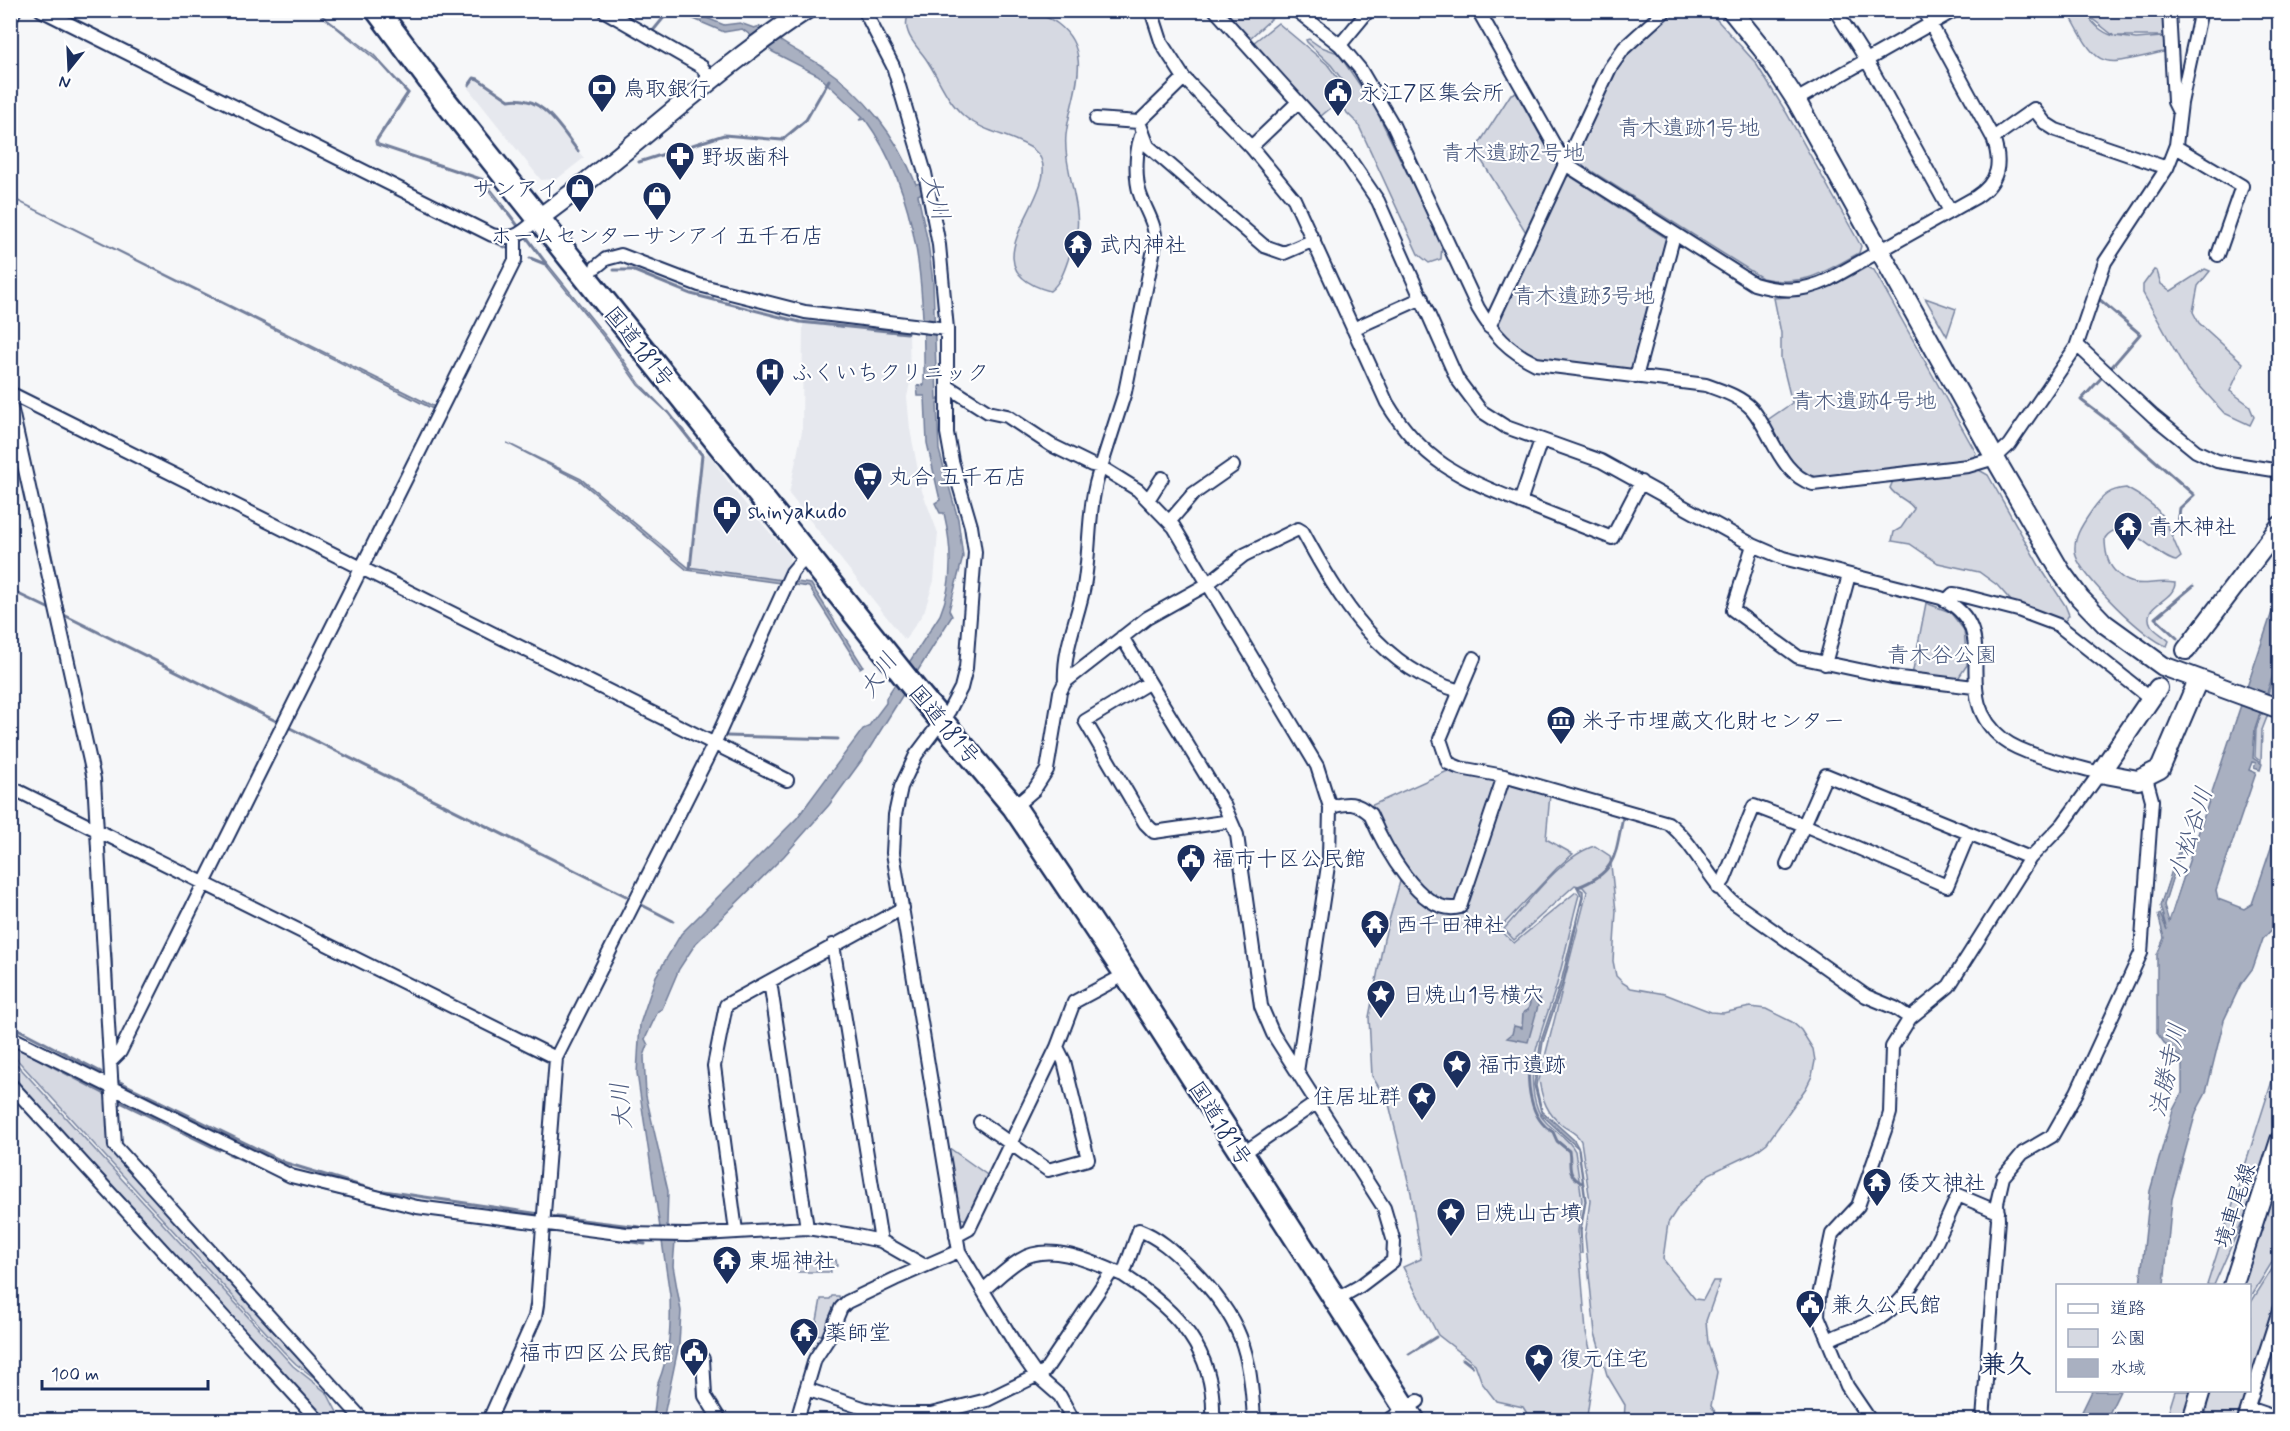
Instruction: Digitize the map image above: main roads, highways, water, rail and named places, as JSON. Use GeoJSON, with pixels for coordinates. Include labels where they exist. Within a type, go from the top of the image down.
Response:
{"type":"FeatureCollection","features":[{"type":"Feature","properties":{"kind":"highway","name":"国道181号"},"geometry":{"type":"LineString","coordinates":[[377,10],[442,97],[545,214],[596,267],[899,658],[1017,804],[1095,909],[1340,1297],[1407,1413],[1430,1420]]}},
{"type":"Feature","properties":{"kind":"highway","name":"国道181号"},"geometry":{"type":"LineString","coordinates":[[394,10],[545,214],[807,554],[899,658]]}},
{"type":"Feature","properties":{"kind":"highway","name":"国道181号"},"geometry":{"type":"LineString","coordinates":[[1017,804],[1126,974],[1246,1151]]}},
{"type":"Feature","properties":{"kind":"water"},"geometry":{"type":"Polygon","coordinates":[[[687,10],[724,25],[740,23],[754,28],[760,26],[775,38],[838,77],[878,118],[899,150],[916,184],[922,183],[924,192],[918,195],[933,282],[937,399],[944,399],[944,403],[937,403],[939,450],[958,519],[963,557],[949,610],[952,616],[864,757],[829,805],[784,856],[696,943],[679,969],[662,1009],[658,1011],[645,1039],[648,1045],[644,1056],[646,1096],[668,1191],[667,1225],[675,1241],[673,1266],[681,1311],[679,1344],[663,1420],[653,1420],[657,1386],[669,1340],[670,1295],[637,1073],[640,1024],[656,976],[681,934],[797,818],[863,729],[868,727],[886,703],[886,698],[940,615],[950,577],[949,539],[944,513],[940,513],[935,503],[940,500],[927,443],[925,396],[918,396],[917,386],[924,385],[924,351],[921,281],[916,247],[909,213],[884,149],[865,119],[859,120],[863,117],[818,75],[773,52],[742,29],[724,32],[675,11],[687,10]]]}},
{"type":"Feature","properties":{"kind":"water"},"geometry":{"type":"Polygon","coordinates":[[[316,11],[373,54],[409,93],[377,141],[378,144],[483,179],[505,207],[503,209],[481,180],[376,145],[375,141],[407,93],[381,64],[316,11]]]}},
{"type":"Feature","properties":{"kind":"water"},"geometry":{"type":"Polygon","coordinates":[[[10,197],[437,408],[435,410],[10,197]]]}},
{"type":"Feature","properties":{"kind":"water"},"geometry":{"type":"Polygon","coordinates":[[[546,262],[612,344],[640,384],[669,414],[638,385],[610,345],[545,264],[546,262]]]}},
{"type":"Feature","properties":{"kind":"water"},"geometry":{"type":"Polygon","coordinates":[[[507,443],[581,479],[688,567],[811,584],[863,666],[860,668],[809,587],[687,570],[580,481],[507,443]]]}},
{"type":"Feature","properties":{"kind":"water"},"geometry":{"type":"Polygon","coordinates":[[[2279,591],[2279,657],[2255,728],[2253,758],[2262,764],[2260,770],[2254,768],[2256,763],[2252,762],[2249,770],[2256,773],[2216,890],[2218,899],[2244,909],[2252,904],[2276,833],[2276,818],[2279,818],[2279,922],[2263,939],[2253,968],[2241,984],[2224,1020],[2206,1093],[2196,1112],[2172,1199],[2164,1284],[2140,1284],[2150,1191],[2173,1110],[2182,1093],[2182,1059],[2167,1047],[2157,1033],[2157,954],[2164,938],[2158,915],[2160,914],[2167,930],[2160,906],[2183,837],[2189,839],[2189,842],[2184,841],[2164,905],[2169,921],[2279,591]]]}},
{"type":"Feature","properties":{"kind":"water"},"geometry":{"type":"Polygon","coordinates":[[[1577,887],[1583,891],[1583,897],[1564,979],[1543,1042],[1536,1086],[1542,1111],[1574,1140],[1579,1149],[1586,1201],[1581,1230],[1582,1254],[1580,1229],[1585,1201],[1578,1148],[1542,1115],[1534,1085],[1541,1041],[1562,978],[1582,897],[1577,887]]]}},
{"type":"Feature","properties":{"kind":"water"},"geometry":{"type":"Polygon","coordinates":[[[1532,996],[1540,999],[1528,1042],[1507,1038],[1512,1034],[1514,1026],[1522,1028],[1523,1013],[1528,1010],[1532,996]]]}},
{"type":"Feature","properties":{"kind":"water"},"geometry":{"type":"Polygon","coordinates":[[[2092,1392],[2120,1392],[2106,1420],[2078,1420],[2092,1392]]]}},
{"type":"Feature","properties":{"kind":"waterway"},"geometry":{"type":"LineString","coordinates":[[30,10],[39,15]]}},
{"type":"Feature","properties":{"kind":"waterway"},"geometry":{"type":"LineString","coordinates":[[652,32],[670,10]]}},
{"type":"Feature","properties":{"kind":"waterway"},"geometry":{"type":"LineString","coordinates":[[469,85],[474,78],[478,79],[509,100],[531,102],[541,107],[557,123],[578,151]]}},
{"type":"Feature","properties":{"kind":"waterway"},"geometry":{"type":"LineString","coordinates":[[639,162],[724,135],[782,140],[806,120],[829,80]]}},
{"type":"Feature","properties":{"kind":"waterway"},"geometry":{"type":"LineString","coordinates":[[503,206],[521,230]]}},
{"type":"Feature","properties":{"kind":"waterway"},"geometry":{"type":"LineString","coordinates":[[525,235],[548,266]]}},
{"type":"Feature","properties":{"kind":"waterway"},"geometry":{"type":"LineString","coordinates":[[490,240],[511,250]]}},
{"type":"Feature","properties":{"kind":"waterway"},"geometry":{"type":"LineString","coordinates":[[530,258],[545,264]]}},
{"type":"Feature","properties":{"kind":"waterway"},"geometry":{"type":"LineString","coordinates":[[614,270],[632,270],[691,294],[800,322],[907,333]]}},
{"type":"Feature","properties":{"kind":"waterway"},"geometry":{"type":"LineString","coordinates":[[2099,299],[2140,334],[2110,369]]}},
{"type":"Feature","properties":{"kind":"waterway"},"geometry":{"type":"LineString","coordinates":[[2103,376],[2081,400],[2118,428],[2194,495],[2180,508],[2178,525]]}},
{"type":"Feature","properties":{"kind":"waterway"},"geometry":{"type":"LineString","coordinates":[[668,412],[702,455],[690,569]]}},
{"type":"Feature","properties":{"kind":"waterway"},"geometry":{"type":"LineString","coordinates":[[46,531],[64,615],[280,723]]}},
{"type":"Feature","properties":{"kind":"waterway"},"geometry":{"type":"LineString","coordinates":[[2177,638],[2155,618],[2193,586]]}},
{"type":"Feature","properties":{"kind":"waterway"},"geometry":{"type":"LineString","coordinates":[[10,590],[52,610]]}},
{"type":"Feature","properties":{"kind":"waterway"},"geometry":{"type":"LineString","coordinates":[[288,727],[632,899]]}},
{"type":"Feature","properties":{"kind":"waterway"},"geometry":{"type":"LineString","coordinates":[[727,736],[838,739]]}},
{"type":"Feature","properties":{"kind":"waterway"},"geometry":{"type":"LineString","coordinates":[[1578,887],[1600,875],[1612,861],[1623,817]]}},
{"type":"Feature","properties":{"kind":"waterway"},"geometry":{"type":"LineString","coordinates":[[638,903],[673,921]]}},
{"type":"Feature","properties":{"kind":"waterway"},"geometry":{"type":"LineString","coordinates":[[111,953],[113,1005]]}},
{"type":"Feature","properties":{"kind":"waterway"},"geometry":{"type":"LineString","coordinates":[[10,1025],[101,1072]]}},
{"type":"Feature","properties":{"kind":"waterway"},"geometry":{"type":"LineString","coordinates":[[26,1052],[105,1094]]}},
{"type":"Feature","properties":{"kind":"waterway"},"geometry":{"type":"LineString","coordinates":[[1529,1058],[1529,1089],[1534,1109],[1545,1126],[1553,1132],[1557,1141],[1569,1151],[1571,1173],[1582,1183]]}},
{"type":"Feature","properties":{"kind":"waterway"},"geometry":{"type":"LineString","coordinates":[[116,1080],[286,1163],[378,1191]]}},
{"type":"Feature","properties":{"kind":"waterway"},"geometry":{"type":"LineString","coordinates":[[116,1100],[219,1150]]}},
{"type":"Feature","properties":{"kind":"waterway"},"geometry":{"type":"LineString","coordinates":[[229,1154],[263,1169]]}},
{"type":"Feature","properties":{"kind":"waterway"},"geometry":{"type":"LineString","coordinates":[[314,1188],[372,1202]]}},
{"type":"Feature","properties":{"kind":"waterway"},"geometry":{"type":"LineString","coordinates":[[384,1191],[540,1214]]}},
{"type":"Feature","properties":{"kind":"waterway"},"geometry":{"type":"LineString","coordinates":[[549,1216],[640,1227]]}},
{"type":"Feature","properties":{"kind":"waterway"},"geometry":{"type":"LineString","coordinates":[[602,1237],[645,1244]]}},
{"type":"Feature","properties":{"kind":"waterway"},"geometry":{"type":"LineString","coordinates":[[1409,1354],[1436,1337]]}},
{"type":"Feature","properties":{"kind":"waterway"},"geometry":{"type":"LineString","coordinates":[[1463,1359],[1472,1366]]}},
{"type":"Feature","properties":{"kind":"place","name":"鳥取銀行"},"geometry":{"type":"Point","coordinates":[602,114]}},
{"type":"Feature","properties":{"kind":"place","name":"永江7区集会所"},"geometry":{"type":"Point","coordinates":[1338,118]}},
{"type":"Feature","properties":{"kind":"place","name":"野坂歯科"},"geometry":{"type":"Point","coordinates":[680,182]}},
{"type":"Feature","properties":{"kind":"place","name":"サンアイ"},"geometry":{"type":"Point","coordinates":[580,214]}},
{"type":"Feature","properties":{"kind":"place","name":"ホームセンターサンアイ 五千石店"},"geometry":{"type":"Point","coordinates":[657,222]}},
{"type":"Feature","properties":{"kind":"place","name":"武内神社"},"geometry":{"type":"Point","coordinates":[1078,270]}},
{"type":"Feature","properties":{"kind":"place","name":"ふくいちクリニック"},"geometry":{"type":"Point","coordinates":[770,398]}},
{"type":"Feature","properties":{"kind":"place","name":"丸合 五千石店"},"geometry":{"type":"Point","coordinates":[868,502]}},
{"type":"Feature","properties":{"kind":"place","name":"shinyakudo"},"geometry":{"type":"Point","coordinates":[727,536]}},
{"type":"Feature","properties":{"kind":"place","name":"青木神社"},"geometry":{"type":"Point","coordinates":[2128,552]}},
{"type":"Feature","properties":{"kind":"place","name":"米子市埋蔵文化財センター"},"geometry":{"type":"Point","coordinates":[1561,746]}},
{"type":"Feature","properties":{"kind":"place","name":"福市十区公民館"},"geometry":{"type":"Point","coordinates":[1191,884]}},
{"type":"Feature","properties":{"kind":"place","name":"西千田神社"},"geometry":{"type":"Point","coordinates":[1375,950]}},
{"type":"Feature","properties":{"kind":"place","name":"日焼山1号横穴"},"geometry":{"type":"Point","coordinates":[1381,1020]}},
{"type":"Feature","properties":{"kind":"place","name":"福市遺跡"},"geometry":{"type":"Point","coordinates":[1457,1090]}},
{"type":"Feature","properties":{"kind":"place","name":"住居址群"},"geometry":{"type":"Point","coordinates":[1422,1122]}},
{"type":"Feature","properties":{"kind":"place","name":"倭文神社"},"geometry":{"type":"Point","coordinates":[1877,1208]}},
{"type":"Feature","properties":{"kind":"place","name":"日焼山古墳"},"geometry":{"type":"Point","coordinates":[1451,1238]}},
{"type":"Feature","properties":{"kind":"place","name":"東堀神社"},"geometry":{"type":"Point","coordinates":[727,1286]}},
{"type":"Feature","properties":{"kind":"place","name":"兼久公民館"},"geometry":{"type":"Point","coordinates":[1810,1330]}},
{"type":"Feature","properties":{"kind":"place","name":"薬師堂"},"geometry":{"type":"Point","coordinates":[804,1358]}},
{"type":"Feature","properties":{"kind":"place","name":"福市四区公民館"},"geometry":{"type":"Point","coordinates":[694,1378]}},
{"type":"Feature","properties":{"kind":"place","name":"復元住宅"},"geometry":{"type":"Point","coordinates":[1539,1384]}},
{"type":"Feature","properties":{"kind":"district","name":"兼久"},"geometry":{"type":"Point","coordinates":[2006,1364]}},
{"type":"Feature","properties":{"kind":"park label","name":"青木遺跡1号地"},"geometry":{"type":"Point","coordinates":[1689,127]}},
{"type":"Feature","properties":{"kind":"park label","name":"青木遺跡2号地"},"geometry":{"type":"Point","coordinates":[1513,152]}},
{"type":"Feature","properties":{"kind":"park label","name":"青木遺跡3号地"},"geometry":{"type":"Point","coordinates":[1584,295]}},
{"type":"Feature","properties":{"kind":"park label","name":"青木遺跡4号地"},"geometry":{"type":"Point","coordinates":[1864,400]}},
{"type":"Feature","properties":{"kind":"park label","name":"青木谷公園"},"geometry":{"type":"Point","coordinates":[1942,654]}},
{"type":"Feature","properties":{"kind":"water label","name":"大川"},"geometry":{"type":"Point","coordinates":[936,197]}},
{"type":"Feature","properties":{"kind":"water label","name":"大川"},"geometry":{"type":"Point","coordinates":[878,675]}},
{"type":"Feature","properties":{"kind":"water label","name":"小松谷川"},"geometry":{"type":"Point","coordinates":[2190,833]}},
{"type":"Feature","properties":{"kind":"water label","name":"法勝寺川"},"geometry":{"type":"Point","coordinates":[2167,1070]}},
{"type":"Feature","properties":{"kind":"water label","name":"大川"},"geometry":{"type":"Point","coordinates":[621,1106]}}]}
